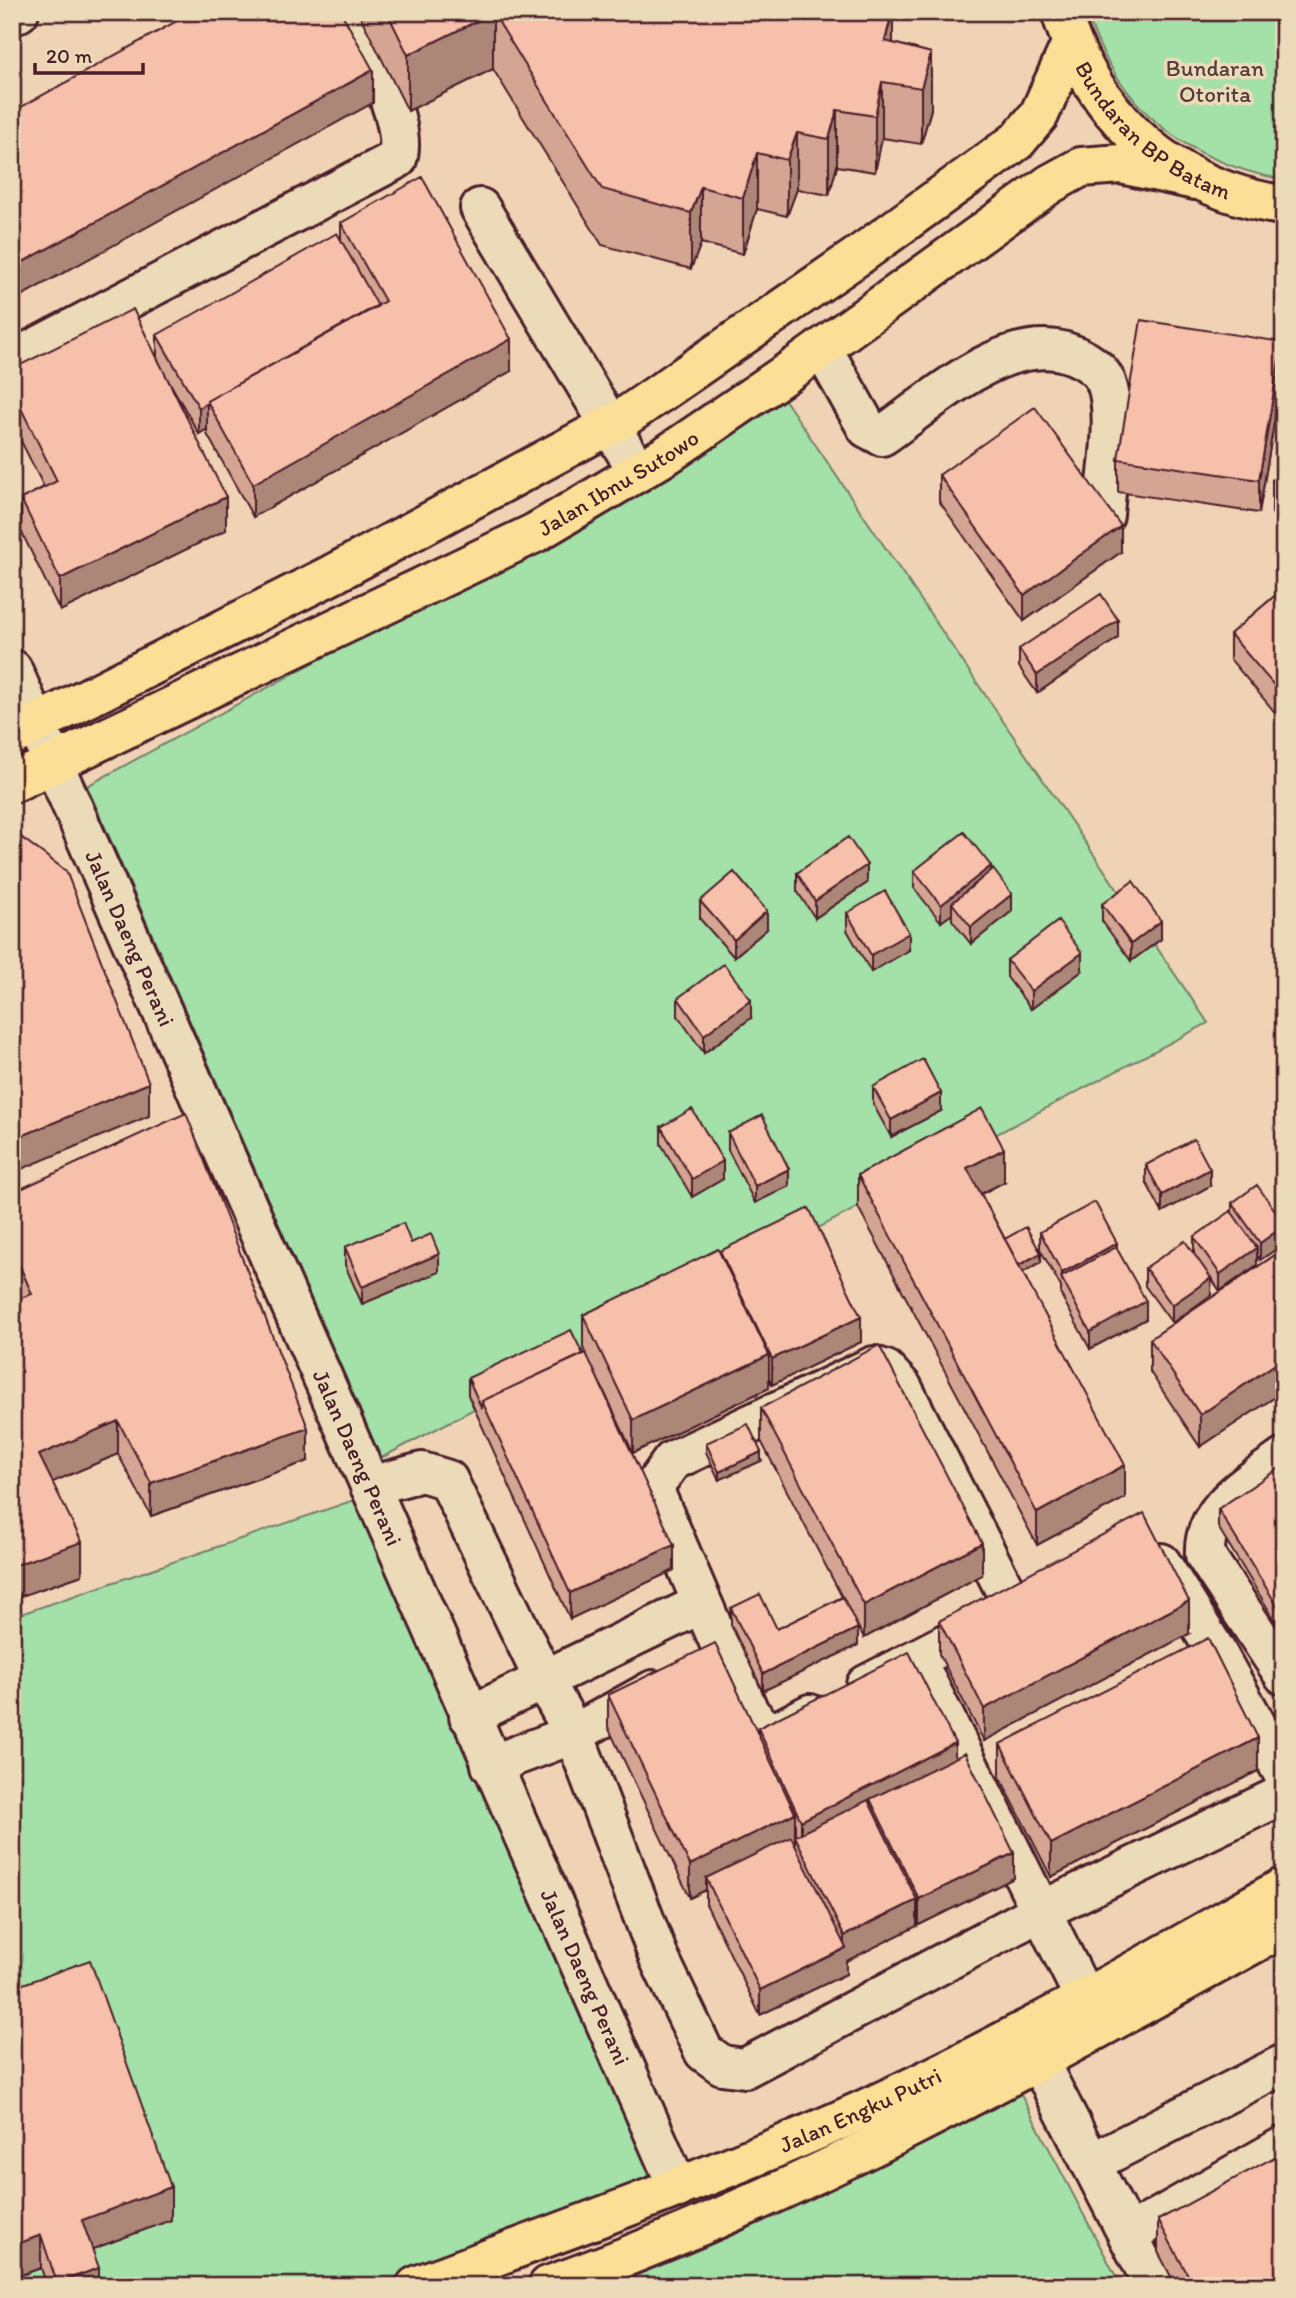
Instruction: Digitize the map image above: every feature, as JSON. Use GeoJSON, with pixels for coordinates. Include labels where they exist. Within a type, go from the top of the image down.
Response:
{"type":"FeatureCollection","features":[{"type":"Feature","properties":{"kind":"main road","name":"Bundaran BP Batam"},"geometry":{"type":"LineString","coordinates":[[1066,28],[1101,99],[1143,145],[1195,180],[1263,204],[1284,205]]}},
{"type":"Feature","properties":{"kind":"main road"},"geometry":{"type":"LineString","coordinates":[[25,730],[331,575],[610,426],[765,321],[1017,141],[1039,115],[1066,28]]}},
{"type":"Feature","properties":{"kind":"main road","name":"Jalan Ibnu Sutowo"},"geometry":{"type":"LineString","coordinates":[[12,783],[535,533],[638,472],[809,357],[1050,184],[1081,167],[1121,164],[1195,180]]}},
{"type":"Feature","properties":{"kind":"main road"},"geometry":{"type":"LineString","coordinates":[[765,321],[809,357]]}},
{"type":"Feature","properties":{"kind":"main road","name":"Jalan Engku Putri"},"geometry":{"type":"LineString","coordinates":[[416,2286],[678,2188],[856,2113],[1084,1999],[1284,1887]]}},
{"type":"Feature","properties":{"kind":"main road","name":"Jalan Engku Putri"},"geometry":{"type":"LineString","coordinates":[[548,2286],[695,2227],[869,2149],[1039,2062],[1284,1927]]}},
{"type":"Feature","properties":{"kind":"street"},"geometry":{"type":"LineString","coordinates":[[12,16],[19,12]]}},
{"type":"Feature","properties":{"kind":"street"},"geometry":{"type":"LineString","coordinates":[[12,360],[397,159],[401,148],[399,126],[351,12]]}},
{"type":"Feature","properties":{"kind":"street"},"geometry":{"type":"LineString","coordinates":[[481,208],[638,472]]}},
{"type":"Feature","properties":{"kind":"street"},"geometry":{"type":"LineString","coordinates":[[809,357],[867,428],[882,436],[994,359],[1033,347],[1062,350],[1088,361],[1105,381],[1111,419],[1104,515]]}},
{"type":"Feature","properties":{"kind":"street","name":"Jalan Daeng Perani"},"geometry":{"type":"LineString","coordinates":[[12,669],[25,730],[54,763],[678,2188]]}},
{"type":"Feature","properties":{"kind":"street"},"geometry":{"type":"LineString","coordinates":[[1014,1608],[902,1387],[886,1370],[874,1366],[672,1461],[662,1472],[655,1493],[701,1604],[750,1714],[763,1727],[776,1732],[916,1660],[1014,1608],[1050,1588]]}},
{"type":"Feature","properties":{"kind":"street"},"geometry":{"type":"LineString","coordinates":[[1284,1458],[1228,1500],[1204,1536],[1205,1555],[1284,1675]]}},
{"type":"Feature","properties":{"kind":"street"},"geometry":{"type":"LineString","coordinates":[[370,1486],[422,1472],[448,1480],[544,1680],[574,1734],[659,1958],[704,2052],[722,2065],[745,2067],[1041,1911],[1284,1794]]}},
{"type":"Feature","properties":{"kind":"street"},"geometry":{"type":"LineString","coordinates":[[1133,1543],[1143,1543],[1154,1553],[1214,1648],[1284,1775]]}},
{"type":"Feature","properties":{"kind":"street"},"geometry":{"type":"LineString","coordinates":[[470,1716],[701,1604]]}},
{"type":"Feature","properties":{"kind":"street"},"geometry":{"type":"LineString","coordinates":[[491,1765],[574,1734],[723,1652]]}},
{"type":"Feature","properties":{"kind":"street"},"geometry":{"type":"LineString","coordinates":[[916,1660],[1084,1999]]}},
{"type":"Feature","properties":{"kind":"street"},"geometry":{"type":"LineString","coordinates":[[1039,2062],[1154,2286]]}},
{"type":"Feature","properties":{"kind":"street"},"geometry":{"type":"LineString","coordinates":[[1091,2163],[1284,2064]]}},
{"type":"Feature","properties":{"kind":"street"},"geometry":{"type":"LineString","coordinates":[[1128,2235],[1284,2146]]}},
{"type":"Feature","properties":{"kind":"shaded area"},"geometry":{"type":"Polygon","coordinates":[[[12,12],[1284,12],[1284,2286],[12,2286],[12,12]]]}},
{"type":"Feature","properties":{"kind":"green space","name":"Bundaran Otorita"},"geometry":{"type":"Polygon","coordinates":[[[1086,12],[1284,12],[1284,180],[1216,159],[1186,144],[1160,125],[1137,103],[1117,76],[1100,46],[1086,12]]]}},
{"type":"Feature","properties":{"kind":"green space"},"geometry":{"type":"Polygon","coordinates":[[[783,397],[1208,1023],[381,1458],[87,786],[645,482],[783,397]]]}},
{"type":"Feature","properties":{"kind":"green space"},"geometry":{"type":"Polygon","coordinates":[[[363,1497],[655,2180],[376,2286],[12,2286],[12,1617],[363,1497]]]}},
{"type":"Feature","properties":{"kind":"green space"},"geometry":{"type":"Polygon","coordinates":[[[1020,2093],[1121,2286],[595,2286],[765,2214],[1020,2093]]]}},
{"type":"Feature","properties":{"kind":"building"},"geometry":{"type":"Polygon","coordinates":[[[193,12],[341,12],[373,70],[12,268],[12,112],[193,12]]]}},
{"type":"Feature","properties":{"kind":"building"},"geometry":{"type":"Polygon","coordinates":[[[387,12],[892,12],[885,41],[931,53],[921,88],[882,82],[875,116],[837,110],[829,139],[797,133],[787,160],[757,153],[743,198],[701,187],[691,213],[602,189],[493,13],[408,55],[387,12]]]}},
{"type":"Feature","properties":{"kind":"building"},"geometry":{"type":"Polygon","coordinates":[[[422,177],[511,339],[253,484],[207,401],[385,301],[341,223],[422,177]]]}},
{"type":"Feature","properties":{"kind":"building"},"geometry":{"type":"Polygon","coordinates":[[[337,233],[378,306],[207,401],[199,408],[157,335],[337,233]]]}},
{"type":"Feature","properties":{"kind":"building"},"geometry":{"type":"Polygon","coordinates":[[[133,309],[226,497],[60,579],[21,499],[57,481],[12,390],[12,369],[133,309]]]}},
{"type":"Feature","properties":{"kind":"building"},"geometry":{"type":"Polygon","coordinates":[[[1141,320],[1282,342],[1259,480],[1118,459],[1141,320]]]}},
{"type":"Feature","properties":{"kind":"building"},"geometry":{"type":"Polygon","coordinates":[[[1035,407],[1121,526],[1024,595],[939,475],[1035,407]]]}},
{"type":"Feature","properties":{"kind":"building"},"geometry":{"type":"Polygon","coordinates":[[[1284,469],[1284,494],[1272,480],[1284,469]]]}},
{"type":"Feature","properties":{"kind":"building"},"geometry":{"type":"Polygon","coordinates":[[[1284,588],[1284,697],[1230,634],[1284,588]]]}},
{"type":"Feature","properties":{"kind":"building"},"geometry":{"type":"Polygon","coordinates":[[[1101,594],[1118,620],[1037,675],[1019,649],[1101,594]]]}},
{"type":"Feature","properties":{"kind":"building"},"geometry":{"type":"Polygon","coordinates":[[[12,832],[66,871],[149,1083],[12,1140],[12,832]]]}},
{"type":"Feature","properties":{"kind":"building"},"geometry":{"type":"Polygon","coordinates":[[[964,832],[991,866],[941,905],[914,871],[964,832]]]}},
{"type":"Feature","properties":{"kind":"building"},"geometry":{"type":"Polygon","coordinates":[[[848,837],[867,865],[815,901],[797,873],[848,837]]]}},
{"type":"Feature","properties":{"kind":"building"},"geometry":{"type":"Polygon","coordinates":[[[993,869],[1012,894],[971,927],[952,903],[993,869]]]}},
{"type":"Feature","properties":{"kind":"building"},"geometry":{"type":"Polygon","coordinates":[[[734,872],[767,911],[734,940],[700,901],[734,872]]]}},
{"type":"Feature","properties":{"kind":"building"},"geometry":{"type":"Polygon","coordinates":[[[1133,881],[1161,921],[1131,944],[1102,904],[1133,881]]]}},
{"type":"Feature","properties":{"kind":"building"},"geometry":{"type":"Polygon","coordinates":[[[885,891],[909,933],[871,955],[847,913],[885,891]]]}},
{"type":"Feature","properties":{"kind":"building"},"geometry":{"type":"Polygon","coordinates":[[[1058,921],[1082,953],[1031,991],[1007,960],[1058,921]]]}},
{"type":"Feature","properties":{"kind":"building"},"geometry":{"type":"Polygon","coordinates":[[[724,964],[751,1000],[704,1035],[678,998],[724,964]]]}},
{"type":"Feature","properties":{"kind":"building"},"geometry":{"type":"Polygon","coordinates":[[[923,1059],[941,1093],[891,1120],[873,1087],[923,1059]]]}},
{"type":"Feature","properties":{"kind":"building"},"geometry":{"type":"Polygon","coordinates":[[[982,1108],[1004,1149],[967,1168],[1125,1465],[1037,1513],[858,1175],[982,1108]]]}},
{"type":"Feature","properties":{"kind":"building"},"geometry":{"type":"Polygon","coordinates":[[[692,1109],[723,1161],[692,1179],[661,1127],[692,1109]]]}},
{"type":"Feature","properties":{"kind":"building"},"geometry":{"type":"Polygon","coordinates":[[[186,1113],[308,1428],[151,1483],[118,1421],[39,1455],[82,1542],[12,1566],[12,1301],[32,1294],[12,1248],[12,1193],[186,1113]]]}},
{"type":"Feature","properties":{"kind":"building"},"geometry":{"type":"Polygon","coordinates":[[[762,1115],[789,1169],[755,1186],[728,1133],[762,1115]]]}},
{"type":"Feature","properties":{"kind":"building"},"geometry":{"type":"Polygon","coordinates":[[[1194,1139],[1210,1169],[1162,1195],[1146,1165],[1194,1139]]]}},
{"type":"Feature","properties":{"kind":"building"},"geometry":{"type":"Polygon","coordinates":[[[1284,1159],[1284,1179],[1275,1165],[1284,1159]]]}},
{"type":"Feature","properties":{"kind":"building"},"geometry":{"type":"Polygon","coordinates":[[[1257,1185],[1284,1223],[1284,1226],[1260,1243],[1232,1203],[1257,1185]]]}},
{"type":"Feature","properties":{"kind":"building"},"geometry":{"type":"Polygon","coordinates":[[[1095,1202],[1117,1243],[1062,1273],[1040,1232],[1095,1202]]]}},
{"type":"Feature","properties":{"kind":"building"},"geometry":{"type":"Polygon","coordinates":[[[809,1208],[861,1317],[772,1359],[720,1251],[809,1208]]]}},
{"type":"Feature","properties":{"kind":"building"},"geometry":{"type":"Polygon","coordinates":[[[1231,1211],[1257,1248],[1220,1274],[1194,1237],[1231,1211]]]}},
{"type":"Feature","properties":{"kind":"building"},"geometry":{"type":"Polygon","coordinates":[[[403,1223],[411,1243],[431,1234],[439,1254],[362,1287],[345,1247],[403,1223]]]}},
{"type":"Feature","properties":{"kind":"building"},"geometry":{"type":"Polygon","coordinates":[[[1026,1227],[1041,1253],[1019,1265],[1005,1239],[1026,1227]]]}},
{"type":"Feature","properties":{"kind":"building"},"geometry":{"type":"Polygon","coordinates":[[[1185,1241],[1211,1278],[1172,1305],[1145,1268],[1185,1241]]]}},
{"type":"Feature","properties":{"kind":"building"},"geometry":{"type":"Polygon","coordinates":[[[1116,1247],[1146,1301],[1090,1332],[1061,1277],[1116,1247]]]}},
{"type":"Feature","properties":{"kind":"building"},"geometry":{"type":"Polygon","coordinates":[[[718,1249],[769,1355],[633,1420],[583,1315],[718,1249]]]}},
{"type":"Feature","properties":{"kind":"building"},"geometry":{"type":"Polygon","coordinates":[[[1284,1249],[1284,1358],[1200,1415],[1150,1339],[1284,1249]]]}},
{"type":"Feature","properties":{"kind":"building"},"geometry":{"type":"Polygon","coordinates":[[[571,1330],[583,1354],[482,1401],[482,1409],[468,1378],[571,1330]]]}},
{"type":"Feature","properties":{"kind":"building"},"geometry":{"type":"Polygon","coordinates":[[[879,1345],[982,1543],[864,1605],[761,1408],[879,1345]]]}},
{"type":"Feature","properties":{"kind":"building"},"geometry":{"type":"Polygon","coordinates":[[[586,1353],[674,1545],[570,1593],[482,1401],[586,1353]]]}},
{"type":"Feature","properties":{"kind":"building"},"geometry":{"type":"Polygon","coordinates":[[[748,1424],[761,1452],[719,1472],[706,1443],[748,1424]]]}},
{"type":"Feature","properties":{"kind":"building"},"geometry":{"type":"Polygon","coordinates":[[[1284,1465],[1284,1617],[1218,1509],[1284,1465]]]}},
{"type":"Feature","properties":{"kind":"building"},"geometry":{"type":"Polygon","coordinates":[[[1144,1513],[1189,1601],[984,1709],[939,1621],[1144,1513]]]}},
{"type":"Feature","properties":{"kind":"building"},"geometry":{"type":"Polygon","coordinates":[[[760,1594],[777,1629],[843,1597],[858,1628],[763,1674],[731,1608],[760,1594]]]}},
{"type":"Feature","properties":{"kind":"building"},"geometry":{"type":"Polygon","coordinates":[[[1208,1638],[1258,1738],[1051,1844],[1000,1744],[1208,1638]]]}},
{"type":"Feature","properties":{"kind":"building"},"geometry":{"type":"Polygon","coordinates":[[[715,1643],[795,1813],[690,1865],[608,1695],[715,1643]]]}},
{"type":"Feature","properties":{"kind":"building"},"geometry":{"type":"Polygon","coordinates":[[[909,1652],[955,1743],[801,1821],[758,1728],[909,1652]]]}},
{"type":"Feature","properties":{"kind":"building"},"geometry":{"type":"Polygon","coordinates":[[[965,1753],[1014,1853],[919,1899],[870,1799],[965,1753]]]}},
{"type":"Feature","properties":{"kind":"building"},"geometry":{"type":"Polygon","coordinates":[[[868,1800],[917,1900],[844,1936],[795,1836],[868,1800]]]}},
{"type":"Feature","properties":{"kind":"building"},"geometry":{"type":"Polygon","coordinates":[[[791,1837],[846,1948],[760,1990],[706,1878],[791,1837]]]}},
{"type":"Feature","properties":{"kind":"building"},"geometry":{"type":"Polygon","coordinates":[[[90,1960],[171,2187],[82,2220],[99,2268],[57,2283],[41,2235],[12,2246],[12,1988],[90,1960]]]}},
{"type":"Feature","properties":{"kind":"building"},"geometry":{"type":"Polygon","coordinates":[[[1284,2152],[1284,2286],[1194,2286],[1158,2220],[1284,2152]]]}}]}
